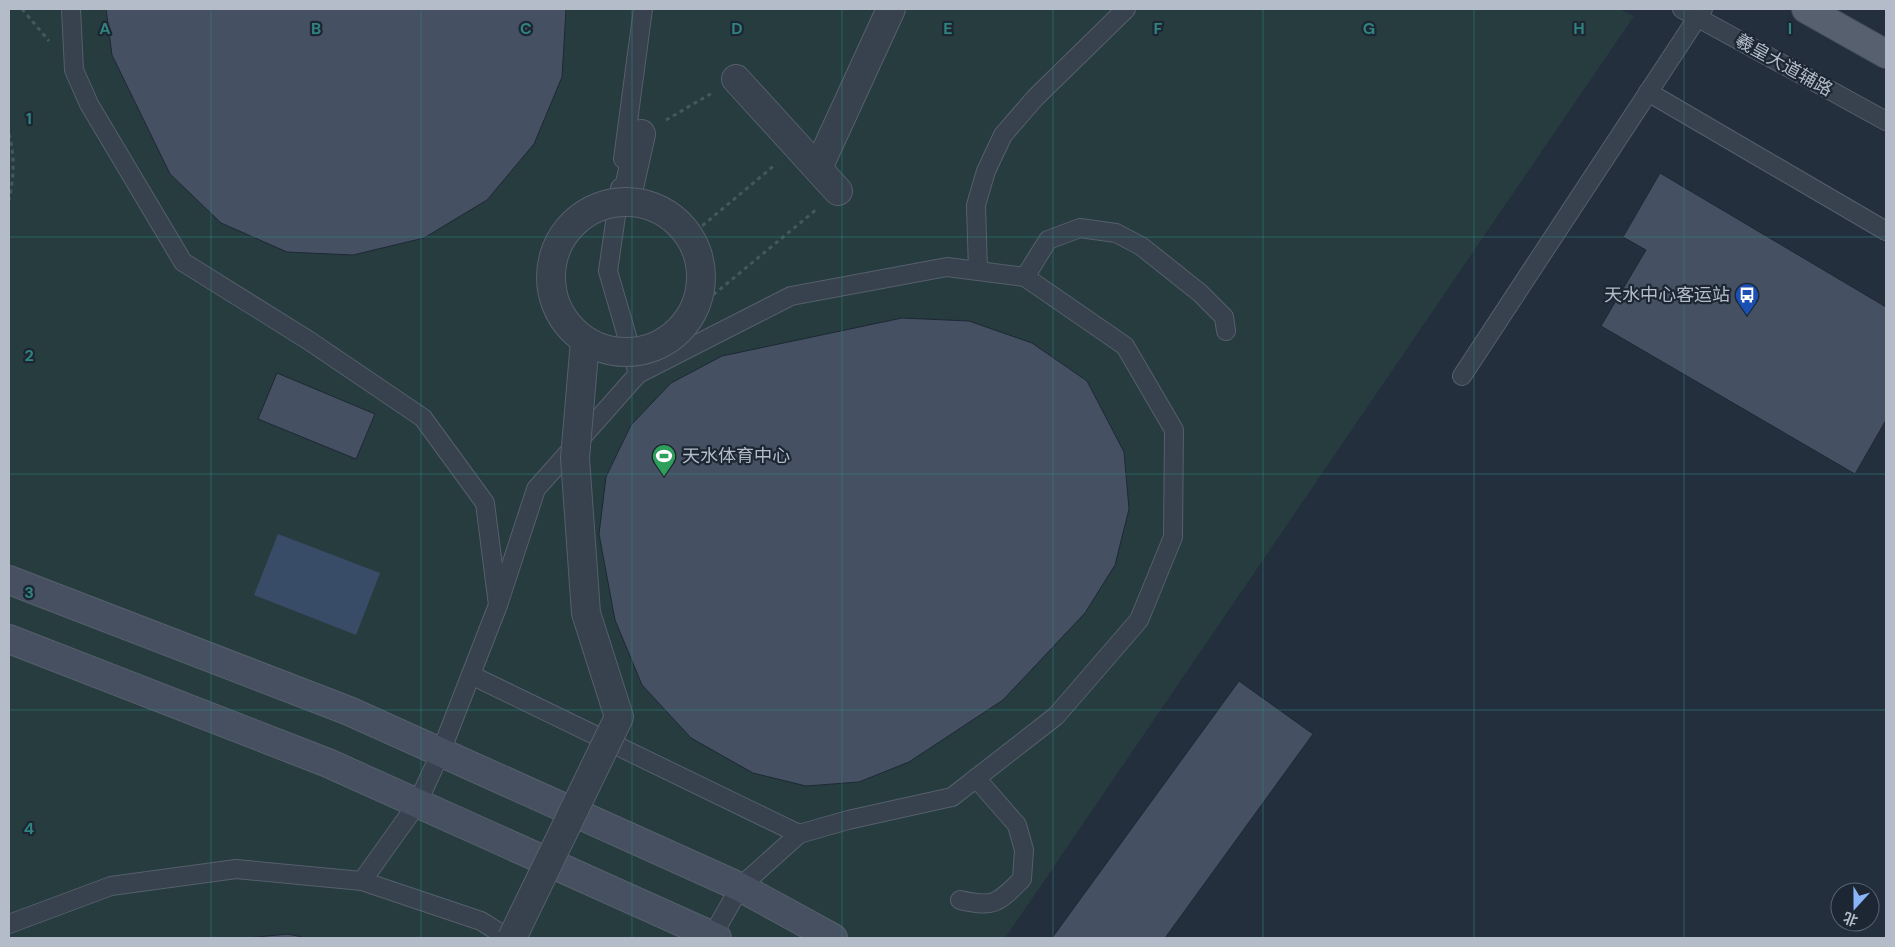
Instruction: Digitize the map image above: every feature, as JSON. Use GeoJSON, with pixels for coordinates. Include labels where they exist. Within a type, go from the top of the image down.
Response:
{"type":"FeatureCollection","features":[{"type":"Feature","properties":{"kind":"main road"},"geometry":{"type":"LineString","coordinates":[[1806,9],[1886,54]]}},
{"type":"Feature","properties":{"kind":"street"},"geometry":{"type":"LineString","coordinates":[[818,168],[891,9]]}},
{"type":"Feature","properties":{"kind":"street"},"geometry":{"type":"LineString","coordinates":[[736,79],[838,191]]}},
{"type":"Feature","properties":{"kind":"street"},"geometry":{"type":"LineString","coordinates":[[626,201],[641,134]]}},
{"type":"Feature","properties":{"kind":"street"},"geometry":{"type":"LineString","coordinates":[[626,201],[650,205],[672,217],[690,236],[700,259],[702,285],[695,310],[680,331],[659,346],[634,353],[609,351],[585,341],[566,325],[554,304],[550,280],[552,256],[563,234],[580,216],[602,205],[626,201]]}},
{"type":"Feature","properties":{"kind":"street"},"geometry":{"type":"LineString","coordinates":[[512,938],[619,717],[586,613],[575,458],[585,341]]}},
{"type":"Feature","properties":{"kind":"street"},"geometry":{"type":"LineString","coordinates":[[9,580],[349,712],[740,887],[833,938]]}},
{"type":"Feature","properties":{"kind":"street"},"geometry":{"type":"LineString","coordinates":[[9,639],[328,763],[717,938]]}},
{"type":"Feature","properties":{"kind":"lane"},"geometry":{"type":"LineString","coordinates":[[71,9],[74,70],[90,104],[183,262],[308,340],[423,418],[486,503],[498,605]]}},
{"type":"Feature","properties":{"kind":"lane"},"geometry":{"type":"LineString","coordinates":[[638,374],[608,272],[643,9]]}},
{"type":"Feature","properties":{"kind":"lane"},"geometry":{"type":"LineString","coordinates":[[978,272],[976,206],[986,171],[1003,136],[1035,98],[1126,9]]}},
{"type":"Feature","properties":{"kind":"lane"},"geometry":{"type":"LineString","coordinates":[[1462,376],[1648,92],[1694,12]]}},
{"type":"Feature","properties":{"kind":"lane","name":"羲皇大道辅路"},"geometry":{"type":"LineString","coordinates":[[1694,12],[1886,121]]}},
{"type":"Feature","properties":{"kind":"lane"},"geometry":{"type":"LineString","coordinates":[[1648,92],[1886,231]]}},
{"type":"Feature","properties":{"kind":"lane"},"geometry":{"type":"LineString","coordinates":[[1025,277],[1048,240],[1080,228],[1116,233],[1141,246],[1200,292],[1224,317],[1226,331]]}},
{"type":"Feature","properties":{"kind":"lane"},"geometry":{"type":"LineString","coordinates":[[362,881],[417,804],[440,754],[498,605],[536,489],[638,374],[791,296],[947,267],[1025,277],[1126,346],[1174,430],[1172,537],[1139,620],[1056,716],[952,797],[848,820],[799,834],[740,887],[711,938]]}},
{"type":"Feature","properties":{"kind":"lane"},"geometry":{"type":"LineString","coordinates":[[471,675],[799,834]]}},
{"type":"Feature","properties":{"kind":"lane"},"geometry":{"type":"LineString","coordinates":[[960,900],[979,904],[1000,901],[1022,879],[1024,850],[1017,824],[976,778]]}},
{"type":"Feature","properties":{"kind":"lane"},"geometry":{"type":"LineString","coordinates":[[9,924],[111,886],[236,869],[362,881],[481,921],[508,938]]}},
{"type":"Feature","properties":{"kind":"path"},"geometry":{"type":"LineString","coordinates":[[641,134],[736,79]]}},
{"type":"Feature","properties":{"kind":"path"},"geometry":{"type":"LineString","coordinates":[[9,134],[14,178],[9,200]]}},
{"type":"Feature","properties":{"kind":"path"},"geometry":{"type":"LineString","coordinates":[[690,236],[798,146]]}},
{"type":"Feature","properties":{"kind":"path"},"geometry":{"type":"LineString","coordinates":[[695,310],[838,191]]}},
{"type":"Feature","properties":{"kind":"green space","name":"天水体育中心"},"geometry":{"type":"Polygon","coordinates":[[[9,9],[1619,9],[1634,16],[1005,938],[9,938],[9,9]]]}},
{"type":"Feature","properties":{"kind":"water"},"geometry":{"type":"Polygon","coordinates":[[[278,534],[380,573],[356,635],[254,595],[278,534]]]}},
{"type":"Feature","properties":{"kind":"building"},"geometry":{"type":"Polygon","coordinates":[[[106,9],[566,9],[562,77],[534,144],[487,200],[424,238],[353,255],[287,252],[221,223],[170,174],[112,55],[106,9]]]}},
{"type":"Feature","properties":{"kind":"building","name":"天水中心客运站"},"geometry":{"type":"Polygon","coordinates":[[[1660,173],[1886,307],[1886,420],[1855,474],[1601,326],[1646,250],[1623,237],[1660,173]]]}},
{"type":"Feature","properties":{"kind":"building"},"geometry":{"type":"Polygon","coordinates":[[[902,318],[969,321],[1032,343],[1087,381],[1124,452],[1129,509],[1115,565],[1085,613],[1003,700],[909,762],[859,782],[806,786],[753,773],[691,738],[642,685],[615,620],[599,534],[606,477],[631,425],[671,383],[722,356],[902,318]]]}},
{"type":"Feature","properties":{"kind":"building"},"geometry":{"type":"Polygon","coordinates":[[[277,373],[375,414],[356,459],[258,419],[277,373]]]}},
{"type":"Feature","properties":{"kind":"building"},"geometry":{"type":"Polygon","coordinates":[[[1239,681],[1313,734],[1165,938],[1052,938],[1239,681]]]}},
{"type":"Feature","properties":{"kind":"building"},"geometry":{"type":"Polygon","coordinates":[[[288,934],[306,938],[247,938],[288,934]]]}},
{"type":"Feature","properties":{"kind":"place","name":"天水中心客运站"},"geometry":{"type":"Point","coordinates":[1747,316]}},
{"type":"Feature","properties":{"kind":"place","name":"天水体育中心"},"geometry":{"type":"Point","coordinates":[664,477]}}]}
